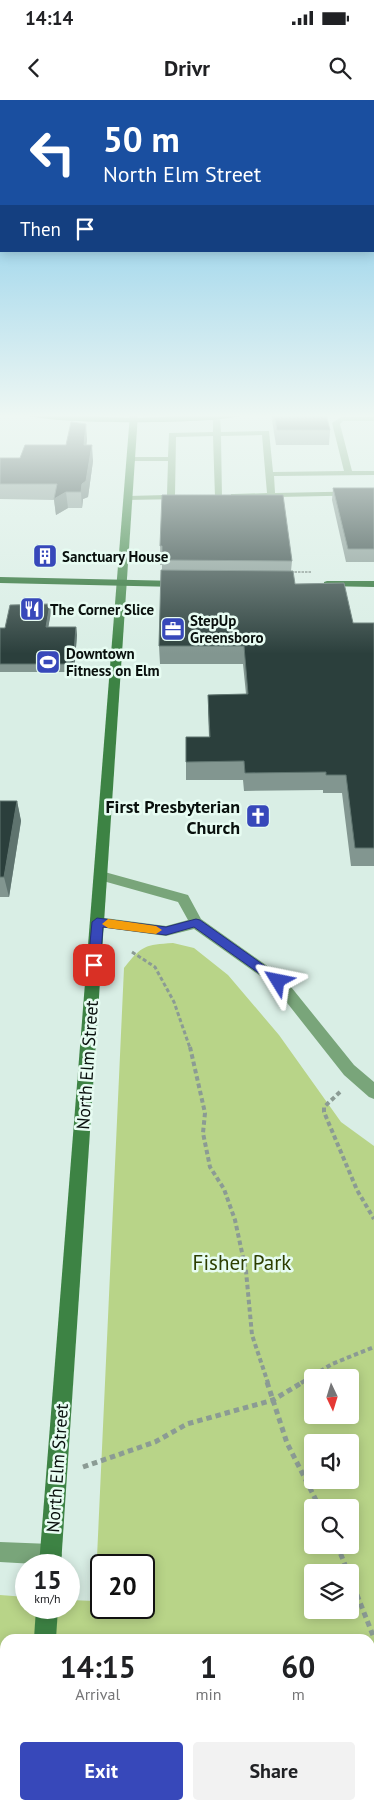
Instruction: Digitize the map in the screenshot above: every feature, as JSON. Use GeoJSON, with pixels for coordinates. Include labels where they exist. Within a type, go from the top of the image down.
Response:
{"type":"FeatureCollection","features":[{"type":"Feature","properties":{"kind":"main road","name":"North Elm Street"},"geometry":{"type":"LineString","coordinates":[[51,1554],[128,494]]}},
{"type":"Feature","properties":{"kind":"main road"},"geometry":{"type":"LineString","coordinates":[[0,580],[187,584]]}},
{"type":"Feature","properties":{"kind":"main road"},"geometry":{"type":"LineString","coordinates":[[312,584],[374,584]]}},
{"type":"Feature","properties":{"kind":"main road"},"geometry":{"type":"LineString","coordinates":[[45,1634],[46,1619]]}},
{"type":"Feature","properties":{"kind":"street"},"geometry":{"type":"LineString","coordinates":[[209,497],[296,494]]}},
{"type":"Feature","properties":{"kind":"street"},"geometry":{"type":"LineString","coordinates":[[128,498],[190,497]]}},
{"type":"Feature","properties":{"kind":"street"},"geometry":{"type":"LineString","coordinates":[[102,876],[183,898],[196,923],[278,981],[349,1070],[374,1092]]}},
{"type":"Feature","properties":{"kind":"street"},"geometry":{"type":"LineString","coordinates":[[97,922],[166,931],[196,923]]}},
{"type":"Feature","properties":{"kind":"street"},"geometry":{"type":"LineString","coordinates":[[0,1552],[15,1554]]}},
{"type":"Feature","properties":{"kind":"path"},"geometry":{"type":"LineString","coordinates":[[132,952],[155,967],[174,1002],[190,1047],[205,1113],[203,1133],[210,1168],[224,1190],[235,1220],[246,1271],[252,1335],[287,1443],[315,1499]]}},
{"type":"Feature","properties":{"kind":"path"},"geometry":{"type":"LineString","coordinates":[[357,1077],[324,1107],[324,1112],[357,1190],[374,1219]]}},
{"type":"Feature","properties":{"kind":"path"},"geometry":{"type":"LineString","coordinates":[[57,1476],[155,1442],[187,1424],[273,1400],[332,1364],[374,1347]]}},
{"type":"Feature","properties":{"kind":"path"},"geometry":{"type":"LineString","coordinates":[[359,1600],[372,1634]]}},
{"type":"Feature","properties":{"kind":"green space","name":"Fisher Park"},"geometry":{"type":"Polygon","coordinates":[[[173,943],[194,948],[228,975],[279,1035],[341,1122],[374,1146],[374,1634],[0,1634],[0,1595],[15,1596],[15,1619],[80,1619],[80,1600],[90,1601],[90,1619],[155,1619],[155,1554],[97,1554],[124,968],[135,955],[145,948],[173,943]]]}},
{"type":"Feature","properties":{"kind":"building"},"geometry":{"type":"Polygon","coordinates":[[[55,494],[63,494],[54,499],[55,494]]]}},
{"type":"Feature","properties":{"kind":"building"},"geometry":{"type":"Polygon","coordinates":[[[334,494],[374,494],[374,549],[348,549],[334,494]]]}},
{"type":"Feature","properties":{"kind":"building"},"geometry":{"type":"Polygon","coordinates":[[[162,495],[283,495],[292,561],[162,560],[162,546],[160,546],[162,495]]]}},
{"type":"Feature","properties":{"kind":"building"},"geometry":{"type":"Polygon","coordinates":[[[161,570],[293,571],[295,584],[344,583],[353,623],[374,623],[374,848],[355,848],[346,775],[326,775],[326,772],[245,773],[244,761],[186,762],[186,737],[210,737],[208,695],[248,694],[244,646],[159,646],[161,570]]]}},
{"type":"Feature","properties":{"kind":"building"},"geometry":{"type":"Polygon","coordinates":[[[50,604],[46,627],[76,627],[73,664],[0,664],[0,628],[5,628],[10,605],[50,604]]]}},
{"type":"Feature","properties":{"kind":"building"},"geometry":{"type":"Polygon","coordinates":[[[0,801],[17,801],[4,877],[0,877],[0,801]]]}},
{"type":"Feature","properties":{"kind":"slow traffic"},"geometry":{"type":"LineString","coordinates":[[108,924],[156,930]]}},
{"type":"Feature","properties":{"kind":"place","name":"Sanctuary House"},"geometry":{"type":"Point","coordinates":[45,556]}},
{"type":"Feature","properties":{"kind":"place","name":"The Corner Slice"},"geometry":{"type":"Point","coordinates":[32,609]}},
{"type":"Feature","properties":{"kind":"place","name":"StepUp Greensboro"},"geometry":{"type":"Point","coordinates":[173,629]}},
{"type":"Feature","properties":{"kind":"place","name":"Downtown Fitness on Elm"},"geometry":{"type":"Point","coordinates":[48,662]}},
{"type":"Feature","properties":{"kind":"place","name":"First Presbyterian Church"},"geometry":{"type":"Point","coordinates":[258,816]}},
{"type":"Feature","properties":{"kind":"route"},"geometry":{"type":"LineString","coordinates":[[94,965],[97,922],[166,931],[196,923],[278,981]]}}]}
